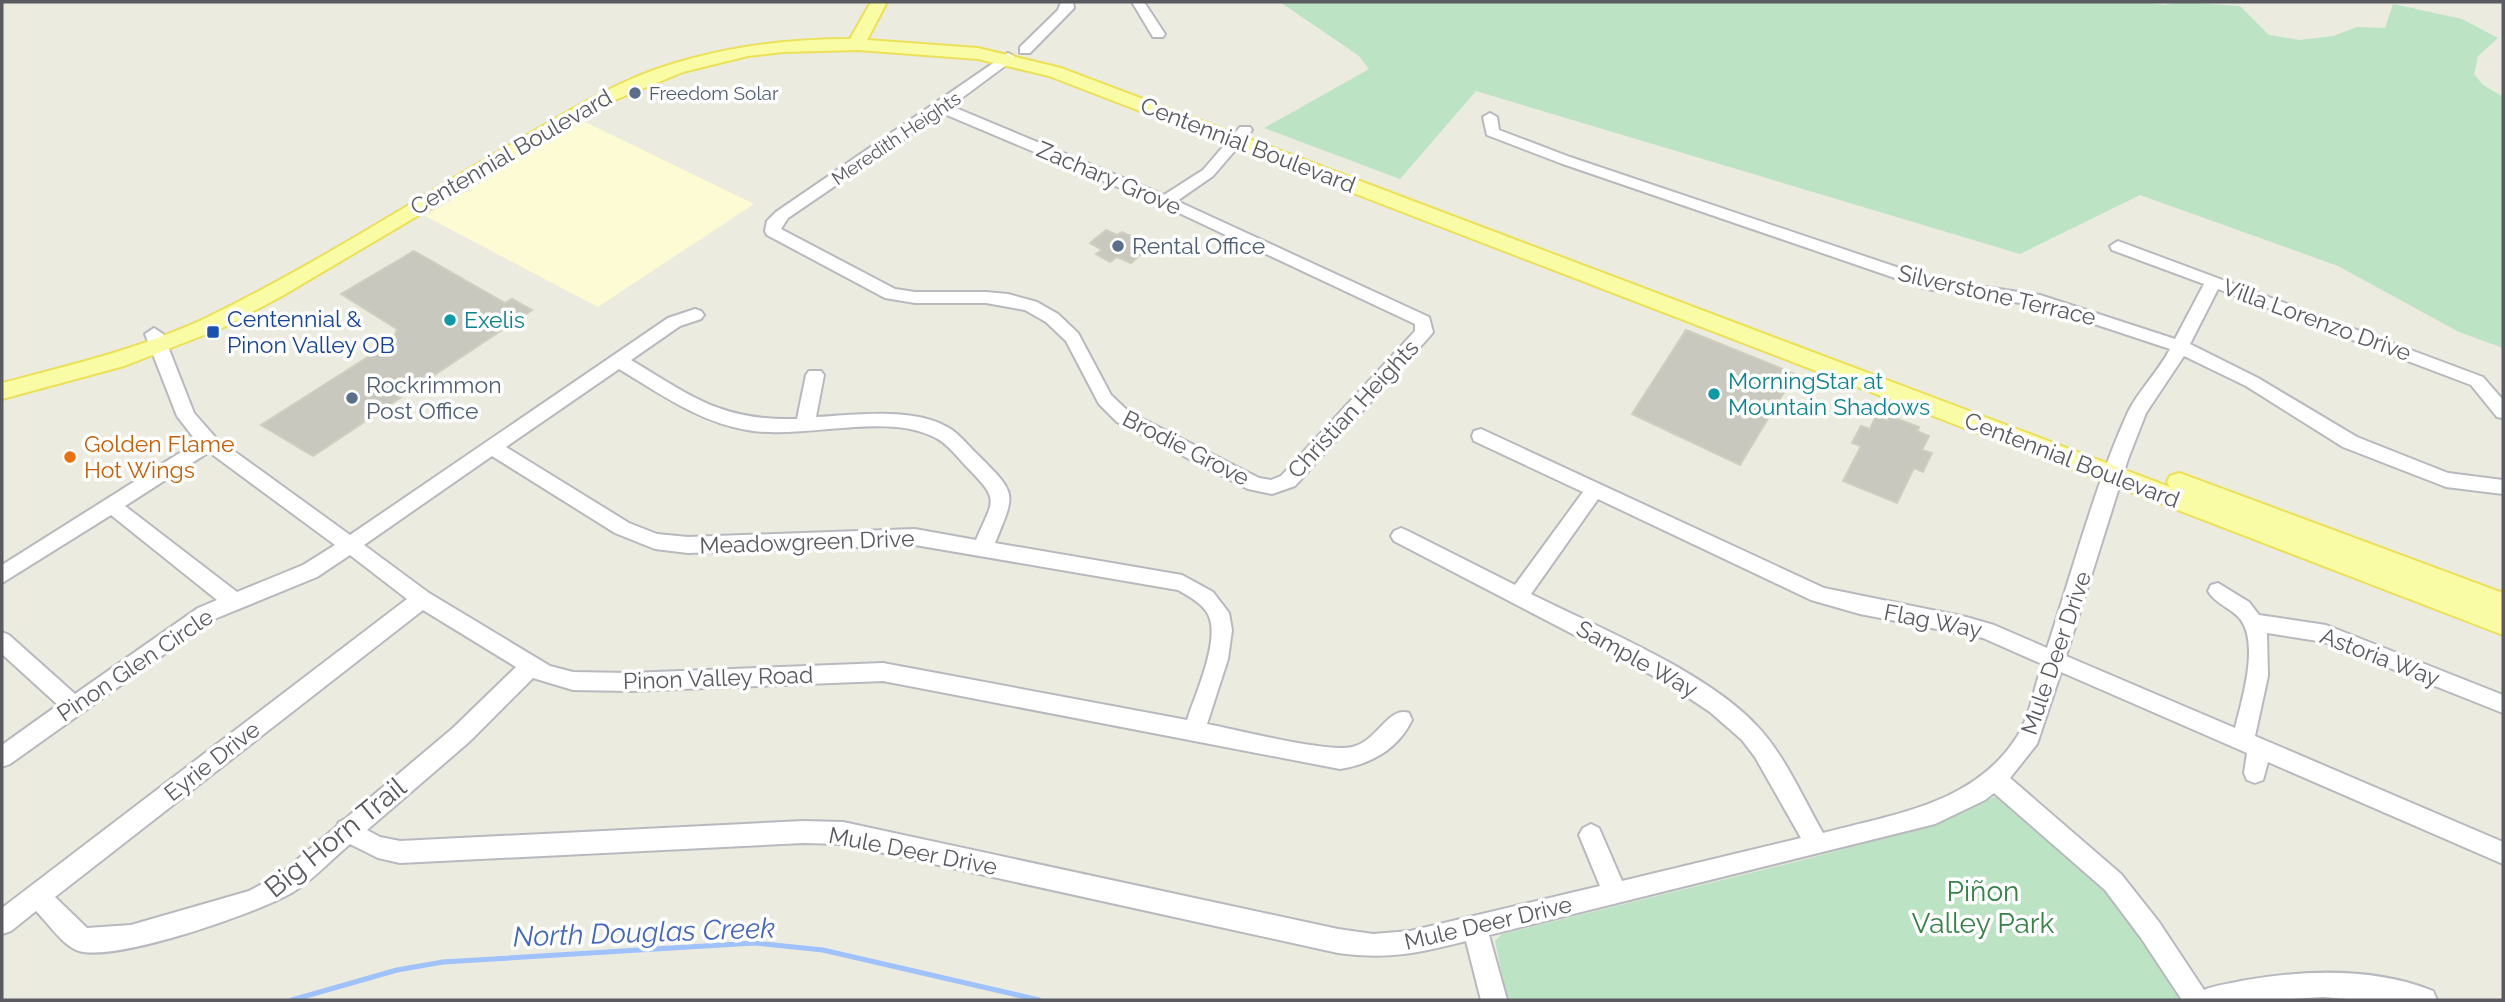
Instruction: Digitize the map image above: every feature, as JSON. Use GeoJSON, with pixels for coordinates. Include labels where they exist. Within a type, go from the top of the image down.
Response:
{"type":"FeatureCollection","features":[{"type":"Feature","properties":{"kind":"main road"},"geometry":{"type":"LineString","coordinates":[[859,38],[879,2]]}},
{"type":"Feature","properties":{"kind":"main road","name":"Centennial Boulevard"},"geometry":{"type":"LineString","coordinates":[[2,377],[60,365],[214,323],[629,85],[725,54],[808,43],[859,38],[969,40],[1017,54],[1240,135],[2117,468],[2503,624]]}},
{"type":"Feature","properties":{"kind":"main road","name":"Centennial Boulevard"},"geometry":{"type":"LineString","coordinates":[[2,391],[66,376],[156,340]]}},
{"type":"Feature","properties":{"kind":"main road","name":"Centennial Boulevard"},"geometry":{"type":"LineString","coordinates":[[2117,468],[2503,604]]}},
{"type":"Feature","properties":{"kind":"street","name":"Meredith Heights"},"geometry":{"type":"LineString","coordinates":[[782,215],[1017,54],[1068,8],[1067,2]]}},
{"type":"Feature","properties":{"kind":"street"},"geometry":{"type":"LineString","coordinates":[[1138,2],[1158,34]]}},
{"type":"Feature","properties":{"kind":"street","name":"Zachary Grove"},"geometry":{"type":"LineString","coordinates":[[941,107],[1158,199],[1419,317],[1425,325]]}},
{"type":"Feature","properties":{"kind":"street","name":"Silverstone Terrace"},"geometry":{"type":"LineString","coordinates":[[1490,117],[1492,132],[1933,285],[2064,307],[2181,347],[2252,382],[2350,442],[2446,480],[2503,487]]}},
{"type":"Feature","properties":{"kind":"street"},"geometry":{"type":"LineString","coordinates":[[1158,199],[1208,173],[1240,135]]}},
{"type":"Feature","properties":{"kind":"street","name":"Brodie Grove"},"geometry":{"type":"LineString","coordinates":[[782,215],[772,227],[776,234],[891,294],[911,297],[986,296],[1025,304],[1050,316],[1081,348],[1098,392],[1113,409],[1255,484],[1272,487]]}},
{"type":"Feature","properties":{"kind":"street","name":"Villa Lorenzo Drive"},"geometry":{"type":"LineString","coordinates":[[2118,246],[2476,381],[2503,412]]}},
{"type":"Feature","properties":{"kind":"street","name":"Mule Deer Drive"},"geometry":{"type":"LineString","coordinates":[[348,829],[367,844],[400,852],[803,832],[843,833],[1357,944],[1410,943],[1935,814],[1977,793],[2015,758],[2029,737],[2138,411],[2181,347],[2213,282]]}},
{"type":"Feature","properties":{"kind":"street","name":"Pinon Glen Circle"},"geometry":{"type":"LineString","coordinates":[[2,757],[205,614],[310,571],[674,322],[695,315]]}},
{"type":"Feature","properties":{"kind":"street","name":"Christian Heights"},"geometry":{"type":"LineString","coordinates":[[1272,487],[1288,481],[1424,332],[1425,325]]}},
{"type":"Feature","properties":{"kind":"street","name":"Pinon Valley Road"},"geometry":{"type":"LineString","coordinates":[[156,340],[186,416],[209,443],[422,599],[530,667],[559,679],[591,682],[883,672],[1340,759],[1358,757],[1374,750],[1387,740],[1401,720]]}},
{"type":"Feature","properties":{"kind":"street"},"geometry":{"type":"LineString","coordinates":[[618,360],[708,412],[749,424],[902,421],[925,424],[945,434],[999,488],[1001,504],[983,548]]}},
{"type":"Feature","properties":{"kind":"street"},"geometry":{"type":"LineString","coordinates":[[805,425],[816,375]]}},
{"type":"Feature","properties":{"kind":"street","name":"Flag Way"},"geometry":{"type":"LineString","coordinates":[[1481,436],[1863,614],[1971,626],[2054,659],[2503,853]]}},
{"type":"Feature","properties":{"kind":"street"},"geometry":{"type":"LineString","coordinates":[[2,575],[209,443]]}},
{"type":"Feature","properties":{"kind":"street","name":"Meadowgreen Drive"},"geometry":{"type":"LineString","coordinates":[[492,447],[622,528],[655,541],[688,545],[900,536],[1182,583],[1204,595],[1217,612],[1222,632],[1195,732]]}},
{"type":"Feature","properties":{"kind":"street"},"geometry":{"type":"LineString","coordinates":[[1519,595],[1595,489]]}},
{"type":"Feature","properties":{"kind":"street"},"geometry":{"type":"LineString","coordinates":[[111,505],[233,601]]}},
{"type":"Feature","properties":{"kind":"street","name":"Sample Way"},"geometry":{"type":"LineString","coordinates":[[1401,536],[1673,676],[1727,713],[1763,750],[1817,845]]}},
{"type":"Feature","properties":{"kind":"street"},"geometry":{"type":"LineString","coordinates":[[2218,591],[2248,612],[2254,623],[2260,650],[2251,745],[2255,773]]}},
{"type":"Feature","properties":{"kind":"street","name":"Eyrie Drive"},"geometry":{"type":"LineString","coordinates":[[2,923],[422,599]]}},
{"type":"Feature","properties":{"kind":"street","name":"Astoria Way"},"geometry":{"type":"LineString","coordinates":[[2254,623],[2309,630],[2326,635],[2503,704]]}},
{"type":"Feature","properties":{"kind":"street"},"geometry":{"type":"LineString","coordinates":[[2,641],[74,706]]}},
{"type":"Feature","properties":{"kind":"street","name":"Big Horn Trail"},"geometry":{"type":"LineString","coordinates":[[37,897],[82,940],[131,937],[254,901],[287,883],[461,735],[530,667]]}},
{"type":"Feature","properties":{"kind":"street"},"geometry":{"type":"LineString","coordinates":[[1994,779],[2113,883],[2150,930],[2196,1000]]}},
{"type":"Feature","properties":{"kind":"street"},"geometry":{"type":"LineString","coordinates":[[1591,835],[1615,893]]}},
{"type":"Feature","properties":{"kind":"street"},"geometry":{"type":"LineString","coordinates":[[1475,927],[1494,1000]]}},
{"type":"Feature","properties":{"kind":"street"},"geometry":{"type":"LineString","coordinates":[[2209,1000],[2291,985],[2353,987],[2424,1000]]}},
{"type":"Feature","properties":{"kind":"shaded area"},"geometry":{"type":"Polygon","coordinates":[[[583,121],[754,204],[598,307],[425,216],[583,121]]]}},
{"type":"Feature","properties":{"kind":"green space"},"geometry":{"type":"Polygon","coordinates":[[[1280,2],[2145,2],[2164,5],[2178,2],[2240,6],[2269,35],[2300,40],[2333,36],[2357,27],[2385,28],[2393,4],[2462,19],[2498,38],[2478,56],[2474,74],[2483,85],[2503,97],[2503,348],[2459,332],[2338,266],[2140,195],[2020,254],[1476,91],[1400,179],[1264,128],[1369,69],[1359,56],[1280,2]]]}},
{"type":"Feature","properties":{"kind":"green space","name":"Piñon Valley Park"},"geometry":{"type":"Polygon","coordinates":[[[1994,797],[2000,797],[2101,887],[2125,913],[2185,1000],[1507,1000],[1495,941],[1502,934],[1938,824],[1994,797]]]}},
{"type":"Feature","properties":{"kind":"building","name":"Rental Office"},"geometry":{"type":"Polygon","coordinates":[[[1106,230],[1117,235],[1122,232],[1136,238],[1133,241],[1148,248],[1131,263],[1117,257],[1110,262],[1096,254],[1102,250],[1090,243],[1106,230]]]}},
{"type":"Feature","properties":{"kind":"building"},"geometry":{"type":"Polygon","coordinates":[[[414,251],[505,303],[512,299],[532,310],[313,456],[261,425],[393,341],[397,329],[341,294],[414,251]]]}},
{"type":"Feature","properties":{"kind":"building","name":"MorningStar at Mountain Shadows"},"geometry":{"type":"Polygon","coordinates":[[[1686,330],[1795,374],[1740,465],[1632,414],[1686,330]]]}},
{"type":"Feature","properties":{"kind":"building"},"geometry":{"type":"Polygon","coordinates":[[[1876,416],[1888,421],[1890,416],[1919,427],[1917,431],[1929,436],[1922,450],[1932,453],[1923,472],[1914,468],[1897,503],[1843,481],[1861,446],[1852,443],[1861,426],[1870,429],[1876,416]]]}},
{"type":"Feature","properties":{"kind":"waterway","name":"North Douglas Creek"},"geometry":{"type":"LineString","coordinates":[[292,1000],[397,970],[443,962],[754,943],[823,950],[1039,1000]]}},
{"type":"Feature","properties":{"kind":"place","name":"Freedom Solar"},"geometry":{"type":"Point","coordinates":[635,93]}},
{"type":"Feature","properties":{"kind":"place","name":"Rental Office"},"geometry":{"type":"Point","coordinates":[1118,246]}},
{"type":"Feature","properties":{"kind":"place","name":"Exelis"},"geometry":{"type":"Point","coordinates":[450,320]}},
{"type":"Feature","properties":{"kind":"place","name":"Centennial & Pinon Valley OB"},"geometry":{"type":"Point","coordinates":[213,332]}},
{"type":"Feature","properties":{"kind":"place","name":"MorningStar at Mountain Shadows"},"geometry":{"type":"Point","coordinates":[1714,394]}},
{"type":"Feature","properties":{"kind":"place","name":"Rockrimmon Post Office"},"geometry":{"type":"Point","coordinates":[352,398]}},
{"type":"Feature","properties":{"kind":"place","name":"Golden Flame Hot Wings"},"geometry":{"type":"Point","coordinates":[70,457]}}]}
